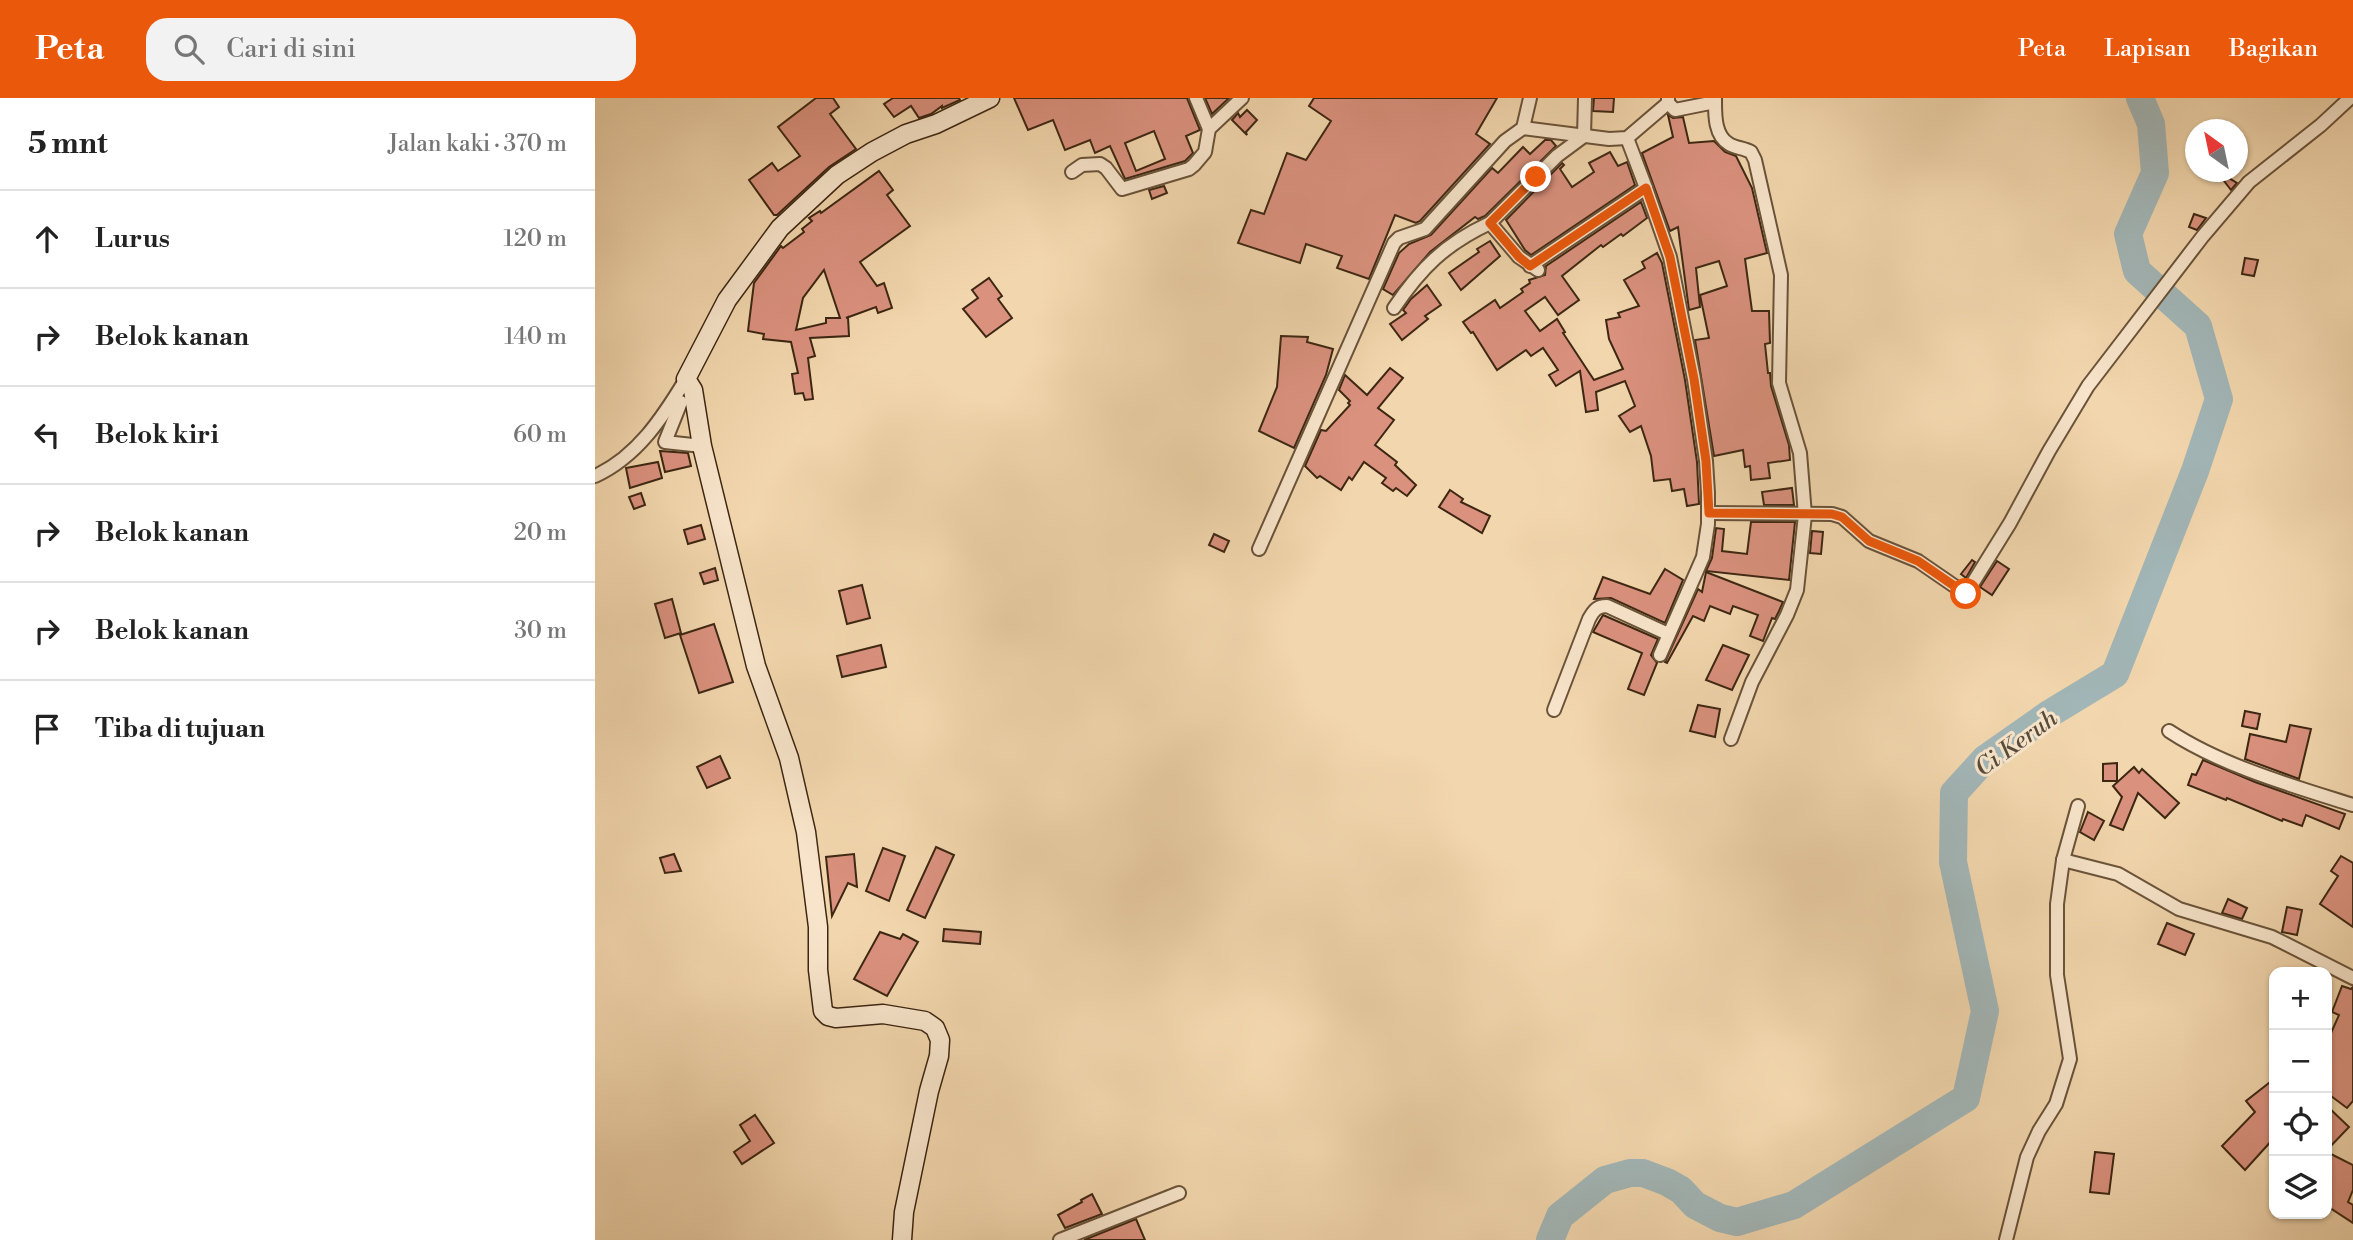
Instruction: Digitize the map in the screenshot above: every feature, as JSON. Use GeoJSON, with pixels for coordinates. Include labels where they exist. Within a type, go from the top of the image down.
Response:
{"type":"FeatureCollection","features":[{"type":"Feature","properties":{"kind":"street"},"geometry":{"type":"LineString","coordinates":[[595,476],[623,458],[650,433],[666,413],[727,300],[780,228],[837,175],[872,152],[906,134],[936,124],[990,98]]}},
{"type":"Feature","properties":{"kind":"street"},"geometry":{"type":"LineString","coordinates":[[1072,173],[1082,165],[1100,163],[1122,189],[1189,169],[1205,152],[1209,129],[1196,98]]}},
{"type":"Feature","properties":{"kind":"street"},"geometry":{"type":"LineString","coordinates":[[1209,129],[1241,98]]}},
{"type":"Feature","properties":{"kind":"street"},"geometry":{"type":"LineString","coordinates":[[1259,550],[1394,243],[1399,238],[1425,229],[1505,141],[1523,128],[1529,98]]}},
{"type":"Feature","properties":{"kind":"street"},"geometry":{"type":"LineString","coordinates":[[1584,136],[1585,98]]}},
{"type":"Feature","properties":{"kind":"street"},"geometry":{"type":"LineString","coordinates":[[1709,513],[1832,514],[1842,517],[1869,541],[1918,561],[1966,594],[2011,523],[2049,451],[2088,386],[2164,287],[2230,202],[2249,182],[2321,125],[2350,98]]}},
{"type":"Feature","properties":{"kind":"street"},"geometry":{"type":"LineString","coordinates":[[1523,128],[1609,139],[1627,138],[1668,101],[1675,110],[1715,100],[1720,133],[1729,144],[1751,152],[1755,160],[1781,275],[1779,383],[1800,453],[1805,515],[1797,590],[1752,682],[1731,739]]}},
{"type":"Feature","properties":{"kind":"street"},"geometry":{"type":"LineString","coordinates":[[1394,309],[1414,278],[1434,258],[1451,244],[1490,223],[1557,156],[1584,136]]}},
{"type":"Feature","properties":{"kind":"street"},"geometry":{"type":"LineString","coordinates":[[1627,138],[1670,257],[1694,379],[1706,461],[1709,513],[1703,558],[1660,655]]}},
{"type":"Feature","properties":{"kind":"street"},"geometry":{"type":"LineString","coordinates":[[1490,223],[1519,257],[1534,268],[1646,188]]}},
{"type":"Feature","properties":{"kind":"street"},"geometry":{"type":"LineString","coordinates":[[686,379],[693,390],[702,446],[757,666],[789,758],[806,832],[817,916],[818,970],[823,1011],[836,1018],[883,1014],[919,1019],[936,1028],[940,1040],[939,1056],[904,1212],[902,1240]]}},
{"type":"Feature","properties":{"kind":"street"},"geometry":{"type":"LineString","coordinates":[[696,404],[688,395],[683,398],[664,440],[666,443],[702,446]]}},
{"type":"Feature","properties":{"kind":"street"},"geometry":{"type":"LineString","coordinates":[[1554,710],[1589,619],[1600,606],[1607,606],[1668,634]]}},
{"type":"Feature","properties":{"kind":"street"},"geometry":{"type":"LineString","coordinates":[[2169,732],[2241,766],[2353,804]]}},
{"type":"Feature","properties":{"kind":"street"},"geometry":{"type":"LineString","coordinates":[[2006,1240],[2027,1157],[2056,1104],[2070,1059],[2057,975],[2057,904],[2063,860],[2078,806]]}},
{"type":"Feature","properties":{"kind":"street"},"geometry":{"type":"LineString","coordinates":[[2063,860],[2093,865],[2118,874],[2179,909],[2271,937],[2353,978]]}},
{"type":"Feature","properties":{"kind":"street"},"geometry":{"type":"LineString","coordinates":[[1060,1240],[1179,1193]]}},
{"type":"Feature","properties":{"kind":"building"},"geometry":{"type":"Polygon","coordinates":[[[816,98],[833,98],[839,107],[830,114],[856,149],[829,167],[774,215],[749,180],[772,163],[778,171],[800,156],[778,127],[816,98]]]}},
{"type":"Feature","properties":{"kind":"building"},"geometry":{"type":"Polygon","coordinates":[[[893,98],[960,100],[919,118],[911,106],[894,117],[884,104],[893,98]]]}},
{"type":"Feature","properties":{"kind":"building"},"geometry":{"type":"Polygon","coordinates":[[[1014,98],[1187,98],[1200,130],[1186,136],[1193,153],[1185,161],[1125,179],[1110,146],[1095,153],[1090,140],[1065,150],[1053,120],[1028,130],[1014,98]],[[1154,131],[1125,143],[1136,171],[1165,159],[1154,131]]]}},
{"type":"Feature","properties":{"kind":"building"},"geometry":{"type":"Polygon","coordinates":[[[1205,98],[1229,98],[1212,114],[1205,98]]]}},
{"type":"Feature","properties":{"kind":"building"},"geometry":{"type":"Polygon","coordinates":[[[1314,98],[1497,98],[1476,134],[1490,144],[1420,221],[1416,223],[1395,215],[1369,279],[1337,268],[1342,256],[1306,244],[1300,263],[1238,243],[1251,210],[1264,214],[1287,153],[1306,160],[1331,121],[1309,106],[1314,98]]]}},
{"type":"Feature","properties":{"kind":"building"},"geometry":{"type":"Polygon","coordinates":[[[1594,98],[1614,98],[1613,112],[1593,111],[1594,98]]]}},
{"type":"Feature","properties":{"kind":"building"},"geometry":{"type":"Polygon","coordinates":[[[1247,110],[1257,120],[1246,132],[1247,135],[1232,120],[1238,113],[1240,117],[1247,110]]]}},
{"type":"Feature","properties":{"kind":"building"},"geometry":{"type":"Polygon","coordinates":[[[1668,115],[1673,118],[1683,117],[1689,143],[1714,141],[1725,152],[1736,156],[1752,188],[1767,253],[1745,259],[1752,311],[1769,311],[1770,343],[1765,344],[1768,373],[1789,445],[1790,460],[1768,463],[1770,478],[1751,480],[1750,466],[1745,467],[1743,450],[1714,456],[1695,340],[1709,338],[1700,295],[1727,286],[1719,261],[1696,268],[1700,307],[1689,310],[1678,227],[1670,231],[1642,153],[1673,137],[1668,115]]]}},
{"type":"Feature","properties":{"kind":"building"},"geometry":{"type":"Polygon","coordinates":[[[1545,140],[1551,140],[1556,146],[1485,216],[1478,219],[1475,217],[1430,252],[1393,295],[1383,289],[1399,253],[1409,244],[1431,235],[1492,168],[1498,173],[1523,147],[1530,154],[1545,140]]]}},
{"type":"Feature","properties":{"kind":"building"},"geometry":{"type":"Polygon","coordinates":[[[1610,152],[1618,166],[1627,162],[1635,185],[1531,255],[1506,220],[1562,163],[1564,165],[1560,169],[1572,187],[1594,172],[1589,163],[1610,152]]]}},
{"type":"Feature","properties":{"kind":"building"},"geometry":{"type":"Polygon","coordinates":[[[879,171],[893,190],[887,195],[910,226],[860,262],[877,286],[884,283],[892,308],[878,313],[876,307],[848,317],[849,336],[810,338],[815,356],[808,358],[813,399],[805,400],[803,393],[795,394],[792,374],[798,373],[791,342],[763,339],[764,334],[748,331],[754,283],[781,246],[783,248],[804,232],[802,229],[812,221],[809,218],[820,211],[821,213],[879,171]],[[824,270],[803,298],[796,330],[826,323],[826,318],[840,318],[824,270]]]}},
{"type":"Feature","properties":{"kind":"building"},"geometry":{"type":"Polygon","coordinates":[[[2225,182],[2237,183],[2231,190],[2225,182]]]}},
{"type":"Feature","properties":{"kind":"building"},"geometry":{"type":"Polygon","coordinates":[[[1164,186],[1167,193],[1152,199],[1149,190],[1164,186]]]}},
{"type":"Feature","properties":{"kind":"building"},"geometry":{"type":"Polygon","coordinates":[[[1641,202],[1647,218],[1623,236],[1621,234],[1603,247],[1601,245],[1562,276],[1579,300],[1558,315],[1545,297],[1525,311],[1540,331],[1557,319],[1565,332],[1563,333],[1594,380],[1623,369],[1609,339],[1606,320],[1620,317],[1618,313],[1639,306],[1624,280],[1645,268],[1642,262],[1657,253],[1662,263],[1685,380],[1697,462],[1699,504],[1687,506],[1684,489],[1672,491],[1670,479],[1654,481],[1651,456],[1641,426],[1630,432],[1619,416],[1635,406],[1625,381],[1596,392],[1598,410],[1586,412],[1580,371],[1556,386],[1549,375],[1558,370],[1543,348],[1531,356],[1526,350],[1497,370],[1473,332],[1471,333],[1463,322],[1495,300],[1500,308],[1523,292],[1521,289],[1530,283],[1529,280],[1545,275],[1546,266],[1641,202]]]}},
{"type":"Feature","properties":{"kind":"building"},"geometry":{"type":"Polygon","coordinates":[[[2194,214],[2206,218],[2197,230],[2189,227],[2194,214]]]}},
{"type":"Feature","properties":{"kind":"building"},"geometry":{"type":"Polygon","coordinates":[[[1490,241],[1500,256],[1461,290],[1449,273],[1490,241]]]}},
{"type":"Feature","properties":{"kind":"building"},"geometry":{"type":"Polygon","coordinates":[[[2245,258],[2258,260],[2254,276],[2242,274],[2245,258]]]}},
{"type":"Feature","properties":{"kind":"building"},"geometry":{"type":"Polygon","coordinates":[[[989,278],[1002,296],[998,299],[1012,318],[986,337],[963,309],[978,298],[972,290],[989,278]]]}},
{"type":"Feature","properties":{"kind":"building"},"geometry":{"type":"Polygon","coordinates":[[[1427,285],[1441,305],[1425,316],[1428,319],[1402,340],[1390,324],[1406,313],[1403,310],[1411,299],[1427,285]]]}},
{"type":"Feature","properties":{"kind":"building"},"geometry":{"type":"Polygon","coordinates":[[[1281,336],[1308,337],[1307,342],[1333,349],[1326,375],[1294,448],[1259,431],[1277,387],[1281,336]]]}},
{"type":"Feature","properties":{"kind":"building"},"geometry":{"type":"Polygon","coordinates":[[[1390,368],[1403,378],[1378,408],[1394,420],[1375,445],[1397,462],[1395,465],[1416,485],[1407,496],[1396,488],[1393,491],[1382,483],[1386,478],[1364,462],[1352,480],[1349,477],[1341,490],[1320,476],[1317,478],[1305,466],[1321,430],[1326,431],[1350,405],[1350,401],[1339,390],[1345,375],[1367,395],[1390,368]]]}},
{"type":"Feature","properties":{"kind":"building"},"geometry":{"type":"Polygon","coordinates":[[[660,451],[688,453],[691,466],[665,472],[660,451]]]}},
{"type":"Feature","properties":{"kind":"building"},"geometry":{"type":"Polygon","coordinates":[[[658,462],[662,478],[630,488],[626,468],[658,462]]]}},
{"type":"Feature","properties":{"kind":"building"},"geometry":{"type":"Polygon","coordinates":[[[1792,488],[1794,505],[1764,505],[1762,492],[1792,488]]]}},
{"type":"Feature","properties":{"kind":"building"},"geometry":{"type":"Polygon","coordinates":[[[1450,490],[1463,499],[1461,502],[1490,516],[1482,533],[1439,507],[1450,490]]]}},
{"type":"Feature","properties":{"kind":"building"},"geometry":{"type":"Polygon","coordinates":[[[641,493],[645,505],[634,509],[629,497],[641,493]]]}},
{"type":"Feature","properties":{"kind":"building"},"geometry":{"type":"Polygon","coordinates":[[[1751,522],[1795,522],[1789,580],[1706,571],[1712,558],[1716,528],[1724,529],[1722,551],[1747,554],[1751,522]]]}},
{"type":"Feature","properties":{"kind":"building"},"geometry":{"type":"Polygon","coordinates":[[[701,525],[705,539],[688,544],[684,530],[701,525]]]}},
{"type":"Feature","properties":{"kind":"building"},"geometry":{"type":"Polygon","coordinates":[[[1812,531],[1823,532],[1821,554],[1810,553],[1812,531]]]}},
{"type":"Feature","properties":{"kind":"building"},"geometry":{"type":"Polygon","coordinates":[[[1214,534],[1229,541],[1224,552],[1209,545],[1214,534]]]}},
{"type":"Feature","properties":{"kind":"building"},"geometry":{"type":"Polygon","coordinates":[[[1972,560],[1975,562],[1966,578],[1961,574],[1972,560]]]}},
{"type":"Feature","properties":{"kind":"building"},"geometry":{"type":"Polygon","coordinates":[[[1997,561],[2009,569],[1992,595],[1980,587],[1997,561]]]}},
{"type":"Feature","properties":{"kind":"building"},"geometry":{"type":"Polygon","coordinates":[[[715,568],[718,580],[704,584],[700,573],[715,568]]]}},
{"type":"Feature","properties":{"kind":"building"},"geometry":{"type":"Polygon","coordinates":[[[1665,569],[1683,580],[1665,623],[1611,598],[1594,599],[1603,577],[1650,594],[1665,569]]]}},
{"type":"Feature","properties":{"kind":"building"},"geometry":{"type":"Polygon","coordinates":[[[1706,572],[1783,602],[1775,619],[1772,618],[1763,641],[1750,636],[1758,615],[1733,606],[1730,614],[1710,606],[1704,621],[1693,616],[1667,663],[1665,662],[1698,589],[1702,592],[1706,572]]]}},
{"type":"Feature","properties":{"kind":"building"},"geometry":{"type":"Polygon","coordinates":[[[862,585],[870,618],[847,624],[839,591],[862,585]]]}},
{"type":"Feature","properties":{"kind":"building"},"geometry":{"type":"Polygon","coordinates":[[[672,599],[681,633],[665,638],[655,604],[672,599]]]}},
{"type":"Feature","properties":{"kind":"building"},"geometry":{"type":"Polygon","coordinates":[[[1603,615],[1658,639],[1651,655],[1657,663],[1644,695],[1628,689],[1642,653],[1593,632],[1603,615]]]}},
{"type":"Feature","properties":{"kind":"building"},"geometry":{"type":"Polygon","coordinates":[[[714,624],[733,682],[699,693],[680,635],[714,624]]]}},
{"type":"Feature","properties":{"kind":"building"},"geometry":{"type":"Polygon","coordinates":[[[881,645],[886,667],[842,677],[837,656],[881,645]]]}},
{"type":"Feature","properties":{"kind":"building"},"geometry":{"type":"Polygon","coordinates":[[[1723,645],[1749,655],[1732,690],[1706,680],[1723,645]]]}},
{"type":"Feature","properties":{"kind":"building"},"geometry":{"type":"Polygon","coordinates":[[[1698,705],[1720,709],[1715,737],[1690,731],[1698,705]]]}},
{"type":"Feature","properties":{"kind":"building"},"geometry":{"type":"Polygon","coordinates":[[[2245,711],[2260,714],[2257,729],[2242,726],[2245,711]]]}},
{"type":"Feature","properties":{"kind":"building"},"geometry":{"type":"Polygon","coordinates":[[[2290,725],[2311,729],[2299,779],[2245,759],[2250,734],[2286,742],[2290,725]]]}},
{"type":"Feature","properties":{"kind":"building"},"geometry":{"type":"Polygon","coordinates":[[[720,756],[730,778],[707,788],[697,767],[720,756]]]}},
{"type":"Feature","properties":{"kind":"building"},"geometry":{"type":"Polygon","coordinates":[[[2203,760],[2345,814],[2339,829],[2306,815],[2302,826],[2283,819],[2282,821],[2188,785],[2192,774],[2196,775],[2203,760]]]}},
{"type":"Feature","properties":{"kind":"building"},"geometry":{"type":"Polygon","coordinates":[[[2117,763],[2117,781],[2103,781],[2103,764],[2117,763]]]}},
{"type":"Feature","properties":{"kind":"building"},"geometry":{"type":"Polygon","coordinates":[[[2134,767],[2139,773],[2142,769],[2179,803],[2165,818],[2138,793],[2123,830],[2110,825],[2122,797],[2113,786],[2134,767]]]}},
{"type":"Feature","properties":{"kind":"building"},"geometry":{"type":"Polygon","coordinates":[[[2088,812],[2104,821],[2094,840],[2080,832],[2088,812]]]}},
{"type":"Feature","properties":{"kind":"building"},"geometry":{"type":"Polygon","coordinates":[[[936,847],[954,855],[925,918],[907,910],[936,847]]]}},
{"type":"Feature","properties":{"kind":"building"},"geometry":{"type":"Polygon","coordinates":[[[883,848],[905,856],[889,901],[866,891],[883,848]]]}},
{"type":"Feature","properties":{"kind":"building"},"geometry":{"type":"Polygon","coordinates":[[[674,854],[681,871],[665,873],[660,858],[674,854]]]}},
{"type":"Feature","properties":{"kind":"building"},"geometry":{"type":"Polygon","coordinates":[[[854,854],[857,887],[848,883],[832,916],[826,857],[854,854]]]}},
{"type":"Feature","properties":{"kind":"building"},"geometry":{"type":"Polygon","coordinates":[[[2341,856],[2353,863],[2353,927],[2320,904],[2338,876],[2331,871],[2341,856]]]}},
{"type":"Feature","properties":{"kind":"building"},"geometry":{"type":"Polygon","coordinates":[[[2228,899],[2247,908],[2242,919],[2222,913],[2228,899]]]}},
{"type":"Feature","properties":{"kind":"building"},"geometry":{"type":"Polygon","coordinates":[[[2287,907],[2302,910],[2297,935],[2282,932],[2287,907]]]}},
{"type":"Feature","properties":{"kind":"building"},"geometry":{"type":"Polygon","coordinates":[[[2167,923],[2194,934],[2185,955],[2158,944],[2167,923]]]}},
{"type":"Feature","properties":{"kind":"building"},"geometry":{"type":"Polygon","coordinates":[[[944,929],[981,932],[980,944],[943,941],[944,929]]]}},
{"type":"Feature","properties":{"kind":"building"},"geometry":{"type":"Polygon","coordinates":[[[880,932],[900,939],[903,934],[918,942],[887,996],[854,979],[880,932]]]}},
{"type":"Feature","properties":{"kind":"building"},"geometry":{"type":"Polygon","coordinates":[[[2342,986],[2351,989],[2353,987],[2353,1101],[2347,1108],[2332,1097],[2332,1031],[2339,1015],[2332,1012],[2342,986]]]}},
{"type":"Feature","properties":{"kind":"building"},"geometry":{"type":"Polygon","coordinates":[[[2269,1083],[2269,1144],[2245,1170],[2222,1146],[2255,1112],[2246,1101],[2269,1083]]]}},
{"type":"Feature","properties":{"kind":"building"},"geometry":{"type":"Polygon","coordinates":[[[2332,1111],[2349,1127],[2332,1145],[2332,1111]]]}},
{"type":"Feature","properties":{"kind":"building"},"geometry":{"type":"Polygon","coordinates":[[[755,1115],[774,1143],[742,1164],[734,1152],[750,1141],[740,1125],[755,1115]]]}},
{"type":"Feature","properties":{"kind":"building"},"geometry":{"type":"Polygon","coordinates":[[[2095,1152],[2114,1154],[2109,1194],[2090,1192],[2095,1152]]]}},
{"type":"Feature","properties":{"kind":"building"},"geometry":{"type":"Polygon","coordinates":[[[2332,1154],[2353,1165],[2353,1190],[2348,1202],[2353,1205],[2353,1223],[2332,1209],[2332,1154]]]}},
{"type":"Feature","properties":{"kind":"building"},"geometry":{"type":"Polygon","coordinates":[[[1092,1194],[1102,1214],[1065,1228],[1058,1215],[1092,1194]]]}},
{"type":"Feature","properties":{"kind":"building"},"geometry":{"type":"Polygon","coordinates":[[[1136,1219],[1145,1240],[1084,1240],[1136,1219]]]}},
{"type":"Feature","properties":{"kind":"waterway","name":"Ci Keruh"},"geometry":{"type":"LineString","coordinates":[[1550,1240],[1560,1216],[1605,1180],[1630,1173],[1643,1173],[1667,1182],[1681,1190],[1695,1205],[1720,1218],[1737,1222],[1794,1205],[1966,1098],[1985,1011],[1953,862],[1954,793],[1985,759],[2049,714],[2115,674],[2195,471],[2219,399],[2198,326],[2137,271],[2128,234],[2155,173],[2151,124],[2140,98]]}},
{"type":"Feature","properties":{"kind":"route"},"geometry":{"type":"LineString","coordinates":[[1536,177],[1490,223],[1530,266],[1646,188],[1670,257],[1694,379],[1706,461],[1709,513],[1832,514],[1842,517],[1869,541],[1918,561],[1966,594]]}}]}
